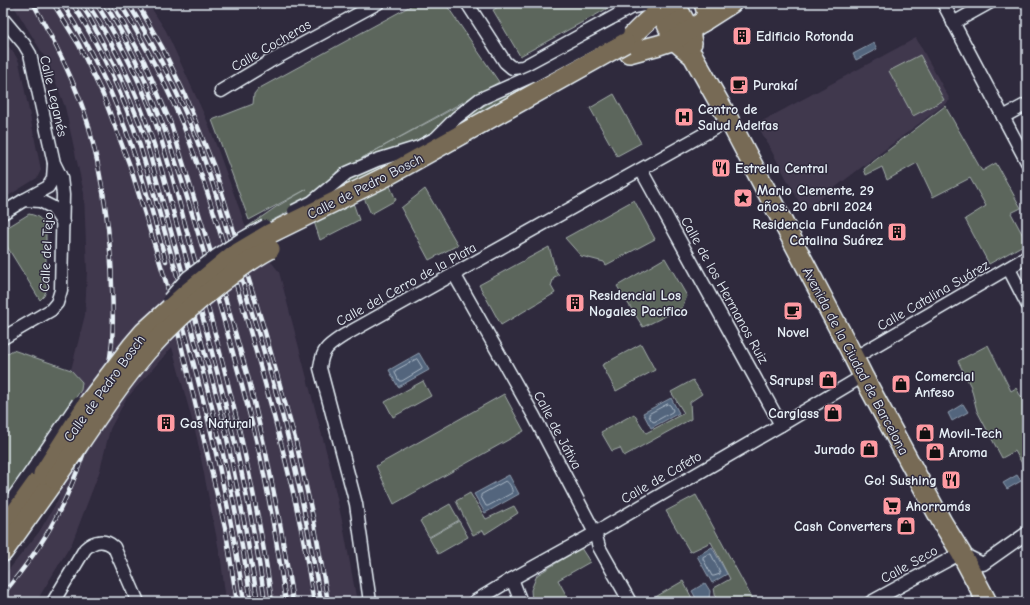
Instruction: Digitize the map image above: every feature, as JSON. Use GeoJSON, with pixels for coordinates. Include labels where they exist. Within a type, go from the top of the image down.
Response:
{"type":"FeatureCollection","features":[{"type":"Feature","properties":{"kind":"main road"},"geometry":{"type":"LineString","coordinates":[[643,24],[641,32],[644,40],[651,45],[681,34],[707,13],[704,3]]}},
{"type":"Feature","properties":{"kind":"main road","name":"Calle de Pedro Bosch"},"geometry":{"type":"LineString","coordinates":[[624,42],[681,34],[732,3]]}},
{"type":"Feature","properties":{"kind":"main road","name":"Calle de Pedro Bosch"},"geometry":{"type":"LineString","coordinates":[[3,530],[44,474],[112,396],[147,352],[182,315],[234,272],[258,255],[624,42],[643,24],[667,5]]}},
{"type":"Feature","properties":{"kind":"main road","name":"Avenida de la Ciudad de Barcelona"},"geometry":{"type":"LineString","coordinates":[[667,5],[681,34],[692,44],[693,56],[729,120],[863,376],[987,602]]}},
{"type":"Feature","properties":{"kind":"main road","name":"Calle de Pedro Bosch"},"geometry":{"type":"LineString","coordinates":[[3,552],[25,523],[44,474]]}},
{"type":"Feature","properties":{"kind":"street","name":"Calle Cocheras"},"geometry":{"type":"LineString","coordinates":[[221,92],[269,62],[378,3]]}},
{"type":"Feature","properties":{"kind":"street"},"geometry":{"type":"LineString","coordinates":[[467,3],[505,62],[512,68],[523,67],[630,8],[644,5],[667,5]]}},
{"type":"Feature","properties":{"kind":"street"},"geometry":{"type":"LineString","coordinates":[[943,3],[1027,162]]}},
{"type":"Feature","properties":{"kind":"street"},"geometry":{"type":"LineString","coordinates":[[953,23],[989,3]]}},
{"type":"Feature","properties":{"kind":"street","name":"Calle Leganés"},"geometry":{"type":"LineString","coordinates":[[3,19],[24,44],[30,54],[54,163]]}},
{"type":"Feature","properties":{"kind":"street","name":"Calle de Pedro Bosch"},"geometry":{"type":"LineString","coordinates":[[3,512],[44,474],[97,376],[130,337],[167,302],[188,277],[243,238],[312,202],[347,173],[436,138],[456,118],[480,99],[532,76],[624,42]]}},
{"type":"Feature","properties":{"kind":"street"},"geometry":{"type":"LineString","coordinates":[[1003,117],[1027,104]]}},
{"type":"Feature","properties":{"kind":"street","name":"Calle del Cerro de la Plata"},"geometry":{"type":"LineString","coordinates":[[370,602],[356,504],[320,368],[321,358],[328,345],[729,120]]}},
{"type":"Feature","properties":{"kind":"street"},"geometry":{"type":"LineString","coordinates":[[3,213],[48,187],[53,179],[54,163]]}},
{"type":"Feature","properties":{"kind":"street","name":"Calle del Tejo"},"geometry":{"type":"LineString","coordinates":[[3,338],[51,310],[57,303],[61,290],[63,195],[61,177],[54,163]]}},
{"type":"Feature","properties":{"kind":"street","name":"Calle de los Hermanos Ruiz"},"geometry":{"type":"LineString","coordinates":[[641,170],[781,425]]}},
{"type":"Feature","properties":{"kind":"street"},"geometry":{"type":"LineString","coordinates":[[24,200],[40,202],[52,206],[59,215],[63,224]]}},
{"type":"Feature","properties":{"kind":"street","name":"Calle Catalina Suárez"},"geometry":{"type":"LineString","coordinates":[[854,358],[1027,257]]}},
{"type":"Feature","properties":{"kind":"street"},"geometry":{"type":"LineString","coordinates":[[1008,269],[1027,304]]}},
{"type":"Feature","properties":{"kind":"street","name":"Calle de Játiva"},"geometry":{"type":"LineString","coordinates":[[454,274],[534,416],[595,533],[599,547],[630,602]]}},
{"type":"Feature","properties":{"kind":"street","name":"Calle de Cafeto"},"geometry":{"type":"LineString","coordinates":[[474,602],[863,376]]}},
{"type":"Feature","properties":{"kind":"street"},"geometry":{"type":"LineString","coordinates":[[961,553],[983,564],[1027,533]]}},
{"type":"Feature","properties":{"kind":"street"},"geometry":{"type":"LineString","coordinates":[[53,602],[85,548],[94,542],[101,541],[114,547],[138,602]]}},
{"type":"Feature","properties":{"kind":"street","name":"Calle Seco"},"geometry":{"type":"LineString","coordinates":[[871,602],[961,553]]}},
{"type":"Feature","properties":{"kind":"street"},"geometry":{"type":"LineString","coordinates":[[512,579],[521,602]]}},
{"type":"Feature","properties":{"kind":"shaded area"},"geometry":{"type":"Polygon","coordinates":[[[12,3],[148,3],[166,31],[208,123],[247,230],[279,272],[328,458],[343,525],[357,602],[226,602],[221,560],[197,438],[172,347],[126,399],[110,429],[100,470],[72,543],[36,602],[3,602],[3,577],[39,532],[58,500],[81,390],[82,382],[71,370],[85,315],[87,271],[84,193],[65,107],[49,64],[12,3]]]}},
{"type":"Feature","properties":{"kind":"shaded area"},"geometry":{"type":"Polygon","coordinates":[[[416,3],[445,3],[499,82],[362,158],[469,100],[458,113],[443,125],[420,139],[383,155],[357,163],[355,162],[336,172],[336,175],[352,177],[405,155],[384,172],[396,200],[371,214],[359,186],[349,191],[359,220],[320,240],[307,200],[285,214],[266,223],[257,227],[243,230],[276,207],[307,189],[249,220],[212,120],[253,104],[254,94],[258,89],[416,3]]]}},
{"type":"Feature","properties":{"kind":"shaded area"},"geometry":{"type":"Polygon","coordinates":[[[505,3],[615,3],[520,56],[493,10],[505,3]]]}},
{"type":"Feature","properties":{"kind":"shaded area"},"geometry":{"type":"Polygon","coordinates":[[[916,38],[950,100],[804,211],[757,124],[916,38]]]}},
{"type":"Feature","properties":{"kind":"shaded area"},"geometry":{"type":"Polygon","coordinates":[[[3,41],[14,53],[19,62],[41,170],[37,178],[3,199],[3,41]]]}},
{"type":"Feature","properties":{"kind":"shaded area"},"geometry":{"type":"Polygon","coordinates":[[[588,54],[442,140],[466,116],[519,86],[588,54]]]}},
{"type":"Feature","properties":{"kind":"shaded area"},"geometry":{"type":"Polygon","coordinates":[[[920,55],[944,100],[913,116],[889,71],[920,55]]]}},
{"type":"Feature","properties":{"kind":"shaded area"},"geometry":{"type":"Polygon","coordinates":[[[614,94],[641,143],[617,156],[590,108],[614,94]]]}},
{"type":"Feature","properties":{"kind":"shaded area"},"geometry":{"type":"Polygon","coordinates":[[[945,106],[982,171],[996,163],[1021,208],[1011,213],[1027,243],[989,264],[965,219],[986,206],[970,178],[933,197],[917,163],[887,180],[882,167],[866,175],[864,169],[945,106]]]}},
{"type":"Feature","properties":{"kind":"shaded area"},"geometry":{"type":"Polygon","coordinates":[[[425,189],[458,245],[429,260],[401,208],[425,189]]]}},
{"type":"Feature","properties":{"kind":"shaded area"},"geometry":{"type":"Polygon","coordinates":[[[634,200],[655,239],[606,265],[604,262],[581,256],[565,238],[634,200]]]}},
{"type":"Feature","properties":{"kind":"shaded area"},"geometry":{"type":"Polygon","coordinates":[[[29,214],[40,218],[46,228],[46,291],[40,300],[3,240],[3,230],[29,214]]]}},
{"type":"Feature","properties":{"kind":"shaded area"},"geometry":{"type":"Polygon","coordinates":[[[549,247],[556,271],[559,275],[554,277],[551,286],[555,293],[501,325],[479,285],[549,247]]]}},
{"type":"Feature","properties":{"kind":"shaded area"},"geometry":{"type":"Polygon","coordinates":[[[665,258],[687,296],[682,308],[643,327],[617,286],[665,258]]]}},
{"type":"Feature","properties":{"kind":"shaded area"},"geometry":{"type":"Polygon","coordinates":[[[641,344],[655,370],[616,391],[602,365],[641,344]]]}},
{"type":"Feature","properties":{"kind":"shaded area"},"geometry":{"type":"Polygon","coordinates":[[[988,345],[1011,391],[1016,388],[1027,407],[1027,468],[1025,469],[1015,451],[1002,458],[977,411],[971,387],[958,361],[988,345]]]}},
{"type":"Feature","properties":{"kind":"shaded area"},"geometry":{"type":"Polygon","coordinates":[[[13,350],[71,370],[82,382],[81,390],[3,505],[3,356],[13,350]]]}},
{"type":"Feature","properties":{"kind":"shaded area"},"geometry":{"type":"Polygon","coordinates":[[[693,380],[702,394],[690,402],[691,419],[624,456],[620,448],[612,451],[601,432],[634,414],[646,433],[684,413],[671,392],[693,380]]]}},
{"type":"Feature","properties":{"kind":"shaded area"},"geometry":{"type":"Polygon","coordinates":[[[423,381],[431,396],[393,417],[385,402],[423,381]]]}},
{"type":"Feature","properties":{"kind":"shaded area"},"geometry":{"type":"Polygon","coordinates":[[[504,394],[524,431],[394,504],[376,466],[504,394]]]}},
{"type":"Feature","properties":{"kind":"shaded area"},"geometry":{"type":"Polygon","coordinates":[[[470,493],[486,519],[514,506],[518,513],[485,534],[483,530],[473,535],[456,501],[470,493]]]}},
{"type":"Feature","properties":{"kind":"shaded area"},"geometry":{"type":"Polygon","coordinates":[[[696,495],[752,598],[745,602],[712,602],[716,600],[714,588],[730,579],[711,542],[690,552],[666,511],[696,495]]]}},
{"type":"Feature","properties":{"kind":"shaded area"},"geometry":{"type":"Polygon","coordinates":[[[450,504],[459,520],[429,537],[420,521],[450,504]]]}},
{"type":"Feature","properties":{"kind":"shaded area"},"geometry":{"type":"Polygon","coordinates":[[[459,521],[468,537],[438,554],[429,538],[459,521]]]}},
{"type":"Feature","properties":{"kind":"shaded area"},"geometry":{"type":"Polygon","coordinates":[[[581,548],[590,562],[558,580],[570,602],[532,602],[531,590],[537,575],[581,548]]]}},
{"type":"Feature","properties":{"kind":"shaded area"},"geometry":{"type":"Polygon","coordinates":[[[683,581],[694,602],[654,602],[652,599],[683,581]]]}},
{"type":"Feature","properties":{"kind":"water"},"geometry":{"type":"Polygon","coordinates":[[[874,43],[877,49],[856,60],[853,54],[874,43]]]}},
{"type":"Feature","properties":{"kind":"water"},"geometry":{"type":"Polygon","coordinates":[[[419,353],[429,370],[398,387],[389,370],[419,353]]]}},
{"type":"Feature","properties":{"kind":"water"},"geometry":{"type":"Polygon","coordinates":[[[671,398],[679,413],[651,428],[643,413],[671,398]]]}},
{"type":"Feature","properties":{"kind":"water"},"geometry":{"type":"Polygon","coordinates":[[[963,404],[968,412],[952,421],[948,413],[963,404]]]}},
{"type":"Feature","properties":{"kind":"water"},"geometry":{"type":"Polygon","coordinates":[[[509,475],[519,494],[485,513],[474,494],[509,475]]]}},
{"type":"Feature","properties":{"kind":"water"},"geometry":{"type":"Polygon","coordinates":[[[1017,475],[1021,481],[1007,489],[1003,483],[1017,475]]]}},
{"type":"Feature","properties":{"kind":"water"},"geometry":{"type":"Polygon","coordinates":[[[712,547],[727,574],[712,583],[697,556],[712,547]]]}},
{"type":"Feature","properties":{"kind":"water"},"geometry":{"type":"Polygon","coordinates":[[[705,583],[710,591],[709,599],[705,602],[698,602],[692,591],[705,583]]]}},
{"type":"Feature","properties":{"kind":"railway"},"geometry":{"type":"LineString","coordinates":[[3,594],[37,550],[63,505],[84,453],[95,417],[111,354],[113,335],[108,227],[94,147],[84,111],[72,79],[33,3]]}},
{"type":"Feature","properties":{"kind":"railway"},"geometry":{"type":"LineString","coordinates":[[53,3],[79,45],[103,95],[130,166],[166,282],[226,532],[237,602]]}},
{"type":"Feature","properties":{"kind":"railway"},"geometry":{"type":"LineString","coordinates":[[62,3],[93,57],[119,111],[141,175],[166,261]]}},
{"type":"Feature","properties":{"kind":"railway"},"geometry":{"type":"LineString","coordinates":[[72,3],[102,55],[119,90],[140,146],[177,274],[211,403],[234,502],[251,602]]}},
{"type":"Feature","properties":{"kind":"railway"},"geometry":{"type":"LineString","coordinates":[[80,3],[88,15],[122,80],[144,134],[223,419],[245,526],[258,602]]}},
{"type":"Feature","properties":{"kind":"railway"},"geometry":{"type":"LineString","coordinates":[[87,3],[122,63],[140,105],[162,171],[221,385],[234,439],[246,493],[265,602]]}},
{"type":"Feature","properties":{"kind":"railway"},"geometry":{"type":"LineString","coordinates":[[96,3],[123,49],[138,81],[158,130],[168,163],[219,347],[240,432],[258,516],[272,602]]}},
{"type":"Feature","properties":{"kind":"railway"},"geometry":{"type":"LineString","coordinates":[[104,3],[121,31],[149,89],[172,150],[192,212],[247,402],[264,474],[286,602]]}},
{"type":"Feature","properties":{"kind":"railway"},"geometry":{"type":"LineString","coordinates":[[112,3],[144,61],[171,124],[226,301],[248,377],[266,453],[281,529],[293,602]]}},
{"type":"Feature","properties":{"kind":"railway"},"geometry":{"type":"LineString","coordinates":[[120,3],[147,50],[171,97],[185,130],[212,207],[254,343],[279,433],[302,534],[314,602]]}},
{"type":"Feature","properties":{"kind":"railway"},"geometry":{"type":"LineString","coordinates":[[128,3],[159,57],[177,94],[194,132],[213,185],[267,360],[282,416],[310,539],[321,602]]}},
{"type":"Feature","properties":{"kind":"railway"},"geometry":{"type":"LineString","coordinates":[[137,3],[162,47],[185,95],[214,167],[265,332],[296,442],[314,522],[328,602]]}},
{"type":"Feature","properties":{"kind":"railway"},"geometry":{"type":"LineString","coordinates":[[181,317],[200,387],[225,494],[239,566],[244,602]]}},
{"type":"Feature","properties":{"kind":"place","name":"Edificio Rotonda"},"geometry":{"type":"Point","coordinates":[742,36]}},
{"type":"Feature","properties":{"kind":"place","name":"Purakaí"},"geometry":{"type":"Point","coordinates":[739,85]}},
{"type":"Feature","properties":{"kind":"place","name":"Centro de Salud Adelfas"},"geometry":{"type":"Point","coordinates":[684,117]}},
{"type":"Feature","properties":{"kind":"place","name":"Estrella Central"},"geometry":{"type":"Point","coordinates":[721,168]}},
{"type":"Feature","properties":{"kind":"place","name":"Mario Clemente, 29 años. 20 abril 2024"},"geometry":{"type":"Point","coordinates":[743,198]}},
{"type":"Feature","properties":{"kind":"place","name":"Residencia Fundación Catalina Suárez"},"geometry":{"type":"Point","coordinates":[897,232]}},
{"type":"Feature","properties":{"kind":"place","name":"Residencial Los Nogales Pacifico"},"geometry":{"type":"Point","coordinates":[575,303]}},
{"type":"Feature","properties":{"kind":"place","name":"Novel"},"geometry":{"type":"Point","coordinates":[793,311]}},
{"type":"Feature","properties":{"kind":"place","name":"Sqrups!"},"geometry":{"type":"Point","coordinates":[828,380]}},
{"type":"Feature","properties":{"kind":"place","name":"Comercial Anfeso"},"geometry":{"type":"Point","coordinates":[901,384]}},
{"type":"Feature","properties":{"kind":"place","name":"Carglass"},"geometry":{"type":"Point","coordinates":[833,413]}},
{"type":"Feature","properties":{"kind":"place","name":"Gas Natural"},"geometry":{"type":"Point","coordinates":[166,423]}},
{"type":"Feature","properties":{"kind":"place","name":"Movil-Tech"},"geometry":{"type":"Point","coordinates":[925,433]}},
{"type":"Feature","properties":{"kind":"place","name":"Jurado"},"geometry":{"type":"Point","coordinates":[869,449]}},
{"type":"Feature","properties":{"kind":"place","name":"Aroma"},"geometry":{"type":"Point","coordinates":[935,452]}},
{"type":"Feature","properties":{"kind":"place","name":"Go! Sushing"},"geometry":{"type":"Point","coordinates":[951,480]}},
{"type":"Feature","properties":{"kind":"place","name":"Ahorramás"},"geometry":{"type":"Point","coordinates":[892,506]}},
{"type":"Feature","properties":{"kind":"place","name":"Cash Converters"},"geometry":{"type":"Point","coordinates":[906,526]}}]}
